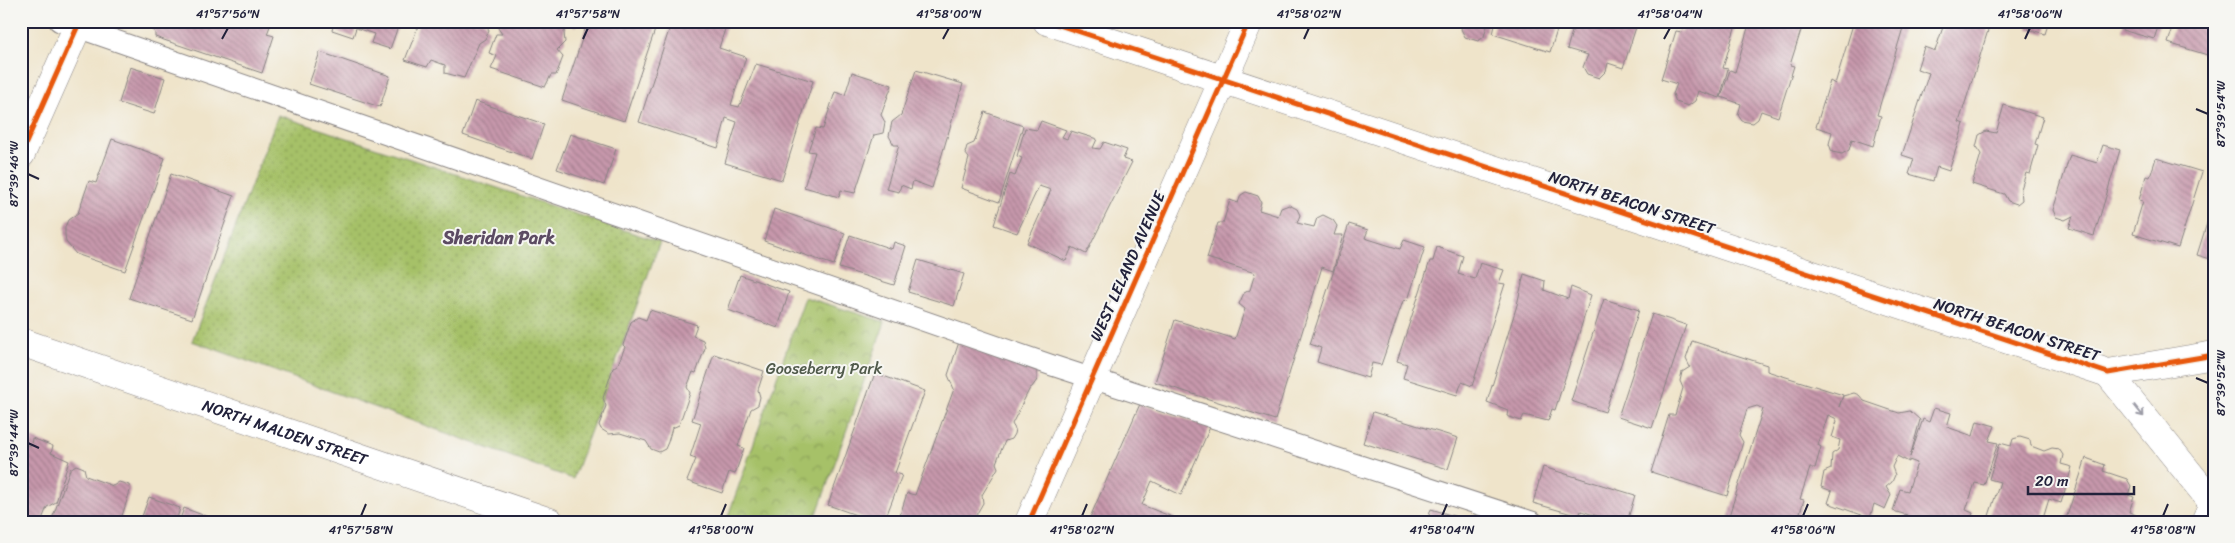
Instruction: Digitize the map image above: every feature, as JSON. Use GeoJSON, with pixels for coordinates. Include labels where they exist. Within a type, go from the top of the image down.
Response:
{"type":"FeatureCollection","features":[{"type":"Feature","properties":{"kind":"street","name":"NORTH BEACON STREET"},"geometry":{"type":"LineString","coordinates":[[1047,21],[2108,373],[2214,355]]}},
{"type":"Feature","properties":{"kind":"street","name":"WEST LELAND AVENUE"},"geometry":{"type":"LineString","coordinates":[[1029,522],[1248,21]]}},
{"type":"Feature","properties":{"kind":"street"},"geometry":{"type":"LineString","coordinates":[[21,154],[72,24]]}},
{"type":"Feature","properties":{"kind":"street","name":"NORTH MALDEN STREET"},"geometry":{"type":"LineString","coordinates":[[21,342],[550,522]]}},
{"type":"Feature","properties":{"kind":"street","name":"NORTH BEACON STREET"},"geometry":{"type":"LineString","coordinates":[[2108,373],[2211,509]]}},
{"type":"Feature","properties":{"kind":"lane"},"geometry":{"type":"LineString","coordinates":[[72,24],[1092,379],[1533,522]]}},
{"type":"Feature","properties":{"kind":"green space"},"geometry":{"type":"Polygon","coordinates":[[[278,115],[660,242],[573,479],[192,341],[278,115]]]}},
{"type":"Feature","properties":{"kind":"green space","name":"Gooseberry Park"},"geometry":{"type":"Polygon","coordinates":[[[805,297],[885,322],[814,522],[726,522],[805,297]]]}},
{"type":"Feature","properties":{"kind":"building"},"geometry":{"type":"Polygon","coordinates":[[[154,21],[272,21],[267,34],[274,36],[262,73],[155,37],[152,28],[154,21]]]}},
{"type":"Feature","properties":{"kind":"building"},"geometry":{"type":"Polygon","coordinates":[[[335,21],[400,21],[390,49],[371,43],[374,34],[356,28],[353,37],[332,30],[335,21]]]}},
{"type":"Feature","properties":{"kind":"building"},"geometry":{"type":"Polygon","coordinates":[[[418,21],[484,21],[489,31],[485,39],[479,43],[464,78],[445,73],[445,65],[431,60],[427,67],[405,60],[419,24],[418,21]]]}},
{"type":"Feature","properties":{"kind":"building"},"geometry":{"type":"Polygon","coordinates":[[[500,21],[578,21],[576,27],[566,22],[565,42],[557,50],[563,57],[556,75],[551,75],[545,87],[491,69],[497,56],[489,53],[496,34],[502,34],[498,28],[500,21]]]}},
{"type":"Feature","properties":{"kind":"building"},"geometry":{"type":"Polygon","coordinates":[[[588,21],[658,21],[624,121],[562,100],[588,21]]]}},
{"type":"Feature","properties":{"kind":"building"},"geometry":{"type":"Polygon","coordinates":[[[672,21],[712,21],[726,26],[719,48],[746,57],[731,105],[739,107],[756,64],[813,81],[782,180],[725,163],[737,122],[726,118],[718,148],[639,122],[672,21]]]}},
{"type":"Feature","properties":{"kind":"building"},"geometry":{"type":"Polygon","coordinates":[[[1464,21],[1488,21],[1484,37],[1478,41],[1465,37],[1461,29],[1464,21]]]}},
{"type":"Feature","properties":{"kind":"building"},"geometry":{"type":"Polygon","coordinates":[[[1496,21],[1560,21],[1550,52],[1493,34],[1496,21]]]}},
{"type":"Feature","properties":{"kind":"building"},"geometry":{"type":"Polygon","coordinates":[[[1575,21],[1638,21],[1623,68],[1608,63],[1606,71],[1599,78],[1587,74],[1583,67],[1588,55],[1567,49],[1575,21]]]}},
{"type":"Feature","properties":{"kind":"building"},"geometry":{"type":"Polygon","coordinates":[[[1686,21],[1737,21],[1723,68],[1728,69],[1720,98],[1698,91],[1695,101],[1688,106],[1676,102],[1673,94],[1677,84],[1661,79],[1676,31],[1682,32],[1686,21]]]}},
{"type":"Feature","properties":{"kind":"building"},"geometry":{"type":"Polygon","coordinates":[[[1750,21],[1804,21],[1790,65],[1794,66],[1778,117],[1761,111],[1758,119],[1753,123],[1742,121],[1738,115],[1741,104],[1721,97],[1730,70],[1735,72],[1750,21]]]}},
{"type":"Feature","properties":{"kind":"building"},"geometry":{"type":"Polygon","coordinates":[[[1854,21],[1905,21],[1877,115],[1881,116],[1873,146],[1852,139],[1849,150],[1842,154],[1832,152],[1829,144],[1832,132],[1816,127],[1830,81],[1835,84],[1854,21]]]}},
{"type":"Feature","properties":{"kind":"building"},"geometry":{"type":"Polygon","coordinates":[[[1945,21],[1991,21],[1959,122],[1964,124],[1949,171],[1937,167],[1933,181],[1909,174],[1914,159],[1902,155],[1929,73],[1917,69],[1924,47],[1935,51],[1945,21]]]}},
{"type":"Feature","properties":{"kind":"building"},"geometry":{"type":"Polygon","coordinates":[[[2030,21],[2049,21],[2045,34],[2028,29],[2030,21]]]}},
{"type":"Feature","properties":{"kind":"building"},"geometry":{"type":"Polygon","coordinates":[[[2124,21],[2160,21],[2154,39],[2122,30],[2124,21]]]}},
{"type":"Feature","properties":{"kind":"building"},"geometry":{"type":"Polygon","coordinates":[[[2175,21],[2214,21],[2214,57],[2168,43],[2175,21]]]}},
{"type":"Feature","properties":{"kind":"building"},"geometry":{"type":"Polygon","coordinates":[[[320,52],[390,76],[380,107],[309,84],[320,52]]]}},
{"type":"Feature","properties":{"kind":"building"},"geometry":{"type":"Polygon","coordinates":[[[130,67],[165,78],[154,114],[119,103],[130,67]]]}},
{"type":"Feature","properties":{"kind":"building"},"geometry":{"type":"Polygon","coordinates":[[[916,70],[963,84],[932,188],[913,181],[911,189],[901,185],[899,192],[886,189],[899,145],[894,145],[889,136],[892,122],[901,115],[916,70]]]}},
{"type":"Feature","properties":{"kind":"building"},"geometry":{"type":"Polygon","coordinates":[[[852,72],[892,85],[881,115],[885,122],[883,133],[874,135],[855,193],[841,190],[839,197],[804,187],[815,152],[808,151],[816,128],[823,129],[835,92],[845,95],[852,72]]]}},
{"type":"Feature","properties":{"kind":"building"},"geometry":{"type":"Polygon","coordinates":[[[475,101],[544,124],[532,159],[463,135],[475,101]]]}},
{"type":"Feature","properties":{"kind":"building"},"geometry":{"type":"Polygon","coordinates":[[[2004,105],[2043,117],[2035,144],[2038,145],[2030,174],[2026,173],[2021,189],[2022,200],[2017,204],[2008,201],[2004,194],[1972,184],[1981,154],[1976,147],[1979,135],[1986,131],[1996,133],[2004,105]]]}},
{"type":"Feature","properties":{"kind":"building"},"geometry":{"type":"Polygon","coordinates":[[[985,112],[1023,126],[999,202],[961,188],[969,158],[965,153],[967,146],[974,143],[985,112]]]}},
{"type":"Feature","properties":{"kind":"building"},"geometry":{"type":"Polygon","coordinates":[[[1041,121],[1066,130],[1062,137],[1067,139],[1071,131],[1097,139],[1093,148],[1100,149],[1104,142],[1127,150],[1123,159],[1132,162],[1086,254],[1072,247],[1066,261],[1027,243],[1051,190],[1039,186],[1017,233],[994,225],[1010,174],[1015,176],[1022,158],[1017,156],[1025,128],[1037,130],[1041,121]]]}},
{"type":"Feature","properties":{"kind":"building"},"geometry":{"type":"Polygon","coordinates":[[[570,134],[616,149],[604,185],[557,169],[570,134]]]}},
{"type":"Feature","properties":{"kind":"building"},"geometry":{"type":"Polygon","coordinates":[[[112,139],[165,158],[125,271],[76,254],[66,242],[65,235],[65,227],[68,220],[78,213],[89,181],[96,183],[112,139]]]}},
{"type":"Feature","properties":{"kind":"building"},"geometry":{"type":"Polygon","coordinates":[[[2103,145],[2120,150],[2094,236],[2069,228],[2073,216],[2065,220],[2056,217],[2053,210],[2070,155],[2097,163],[2103,145]]]}},
{"type":"Feature","properties":{"kind":"building"},"geometry":{"type":"Polygon","coordinates":[[[2156,158],[2202,172],[2178,248],[2133,234],[2143,201],[2139,200],[2146,176],[2150,177],[2156,158]]]}},
{"type":"Feature","properties":{"kind":"building"},"geometry":{"type":"Polygon","coordinates":[[[171,174],[234,196],[192,319],[129,298],[171,174]]]}},
{"type":"Feature","properties":{"kind":"building"},"geometry":{"type":"Polygon","coordinates":[[[1246,192],[1258,196],[1261,202],[1259,210],[1278,216],[1281,208],[1289,205],[1297,209],[1300,215],[1297,223],[1314,227],[1317,218],[1323,215],[1333,220],[1337,226],[1334,235],[1343,235],[1333,271],[1322,267],[1275,420],[1155,382],[1175,320],[1235,339],[1245,309],[1239,304],[1244,293],[1250,290],[1255,273],[1207,258],[1218,223],[1223,223],[1230,200],[1238,203],[1241,195],[1246,192]]]}},
{"type":"Feature","properties":{"kind":"building"},"geometry":{"type":"Polygon","coordinates":[[[2214,204],[2214,260],[2197,255],[2214,204]]]}},
{"type":"Feature","properties":{"kind":"building"},"geometry":{"type":"Polygon","coordinates":[[[774,209],[845,233],[834,265],[764,241],[774,209]]]}},
{"type":"Feature","properties":{"kind":"building"},"geometry":{"type":"Polygon","coordinates":[[[1349,224],[1368,230],[1365,238],[1400,249],[1404,240],[1425,247],[1408,300],[1403,301],[1381,365],[1372,363],[1368,378],[1317,362],[1321,348],[1310,344],[1349,224]]]}},
{"type":"Feature","properties":{"kind":"building"},"geometry":{"type":"Polygon","coordinates":[[[850,235],[892,249],[894,242],[906,246],[894,285],[839,268],[850,235]]]}},
{"type":"Feature","properties":{"kind":"building"},"geometry":{"type":"Polygon","coordinates":[[[1437,247],[1463,256],[1458,274],[1475,279],[1480,263],[1504,270],[1499,283],[1505,284],[1472,386],[1462,382],[1457,395],[1403,378],[1407,364],[1397,361],[1430,261],[1433,261],[1437,247]]]}},
{"type":"Feature","properties":{"kind":"building"},"geometry":{"type":"Polygon","coordinates":[[[918,260],[964,274],[954,306],[908,292],[918,260]]]}},
{"type":"Feature","properties":{"kind":"building"},"geometry":{"type":"Polygon","coordinates":[[[1524,274],[1545,281],[1544,290],[1568,299],[1571,287],[1591,295],[1555,410],[1552,409],[1548,421],[1524,415],[1521,421],[1507,416],[1508,410],[1487,402],[1517,305],[1524,274]]]}},
{"type":"Feature","properties":{"kind":"building"},"geometry":{"type":"Polygon","coordinates":[[[740,275],[789,292],[778,328],[728,310],[740,275]]]}},
{"type":"Feature","properties":{"kind":"building"},"geometry":{"type":"Polygon","coordinates":[[[1604,299],[1639,310],[1605,412],[1571,401],[1604,299]]]}},
{"type":"Feature","properties":{"kind":"building"},"geometry":{"type":"Polygon","coordinates":[[[650,310],[697,325],[693,336],[703,340],[705,348],[696,373],[693,372],[687,387],[690,393],[679,425],[672,428],[665,449],[659,452],[651,449],[646,441],[620,433],[609,434],[601,429],[599,425],[606,406],[603,398],[613,368],[618,364],[625,347],[623,345],[631,322],[638,317],[646,320],[650,310]]]}},
{"type":"Feature","properties":{"kind":"building"},"geometry":{"type":"Polygon","coordinates":[[[1652,314],[1686,325],[1652,428],[1618,417],[1652,314]]]}},
{"type":"Feature","properties":{"kind":"building"},"geometry":{"type":"Polygon","coordinates":[[[1692,341],[1767,365],[1767,371],[1843,395],[1839,407],[1843,396],[1854,393],[1859,395],[1864,401],[1899,413],[1910,411],[1920,420],[1910,457],[1923,419],[1929,422],[1934,408],[1951,413],[1947,427],[1973,436],[1977,421],[1995,426],[1989,441],[1998,443],[1984,485],[1975,483],[1966,510],[1973,513],[1970,522],[1905,522],[1907,515],[1893,511],[1900,489],[1908,491],[1917,463],[1909,460],[1909,462],[1897,456],[1892,467],[1895,475],[1892,482],[1886,487],[1891,495],[1885,509],[1874,504],[1870,518],[1828,503],[1832,491],[1821,487],[1824,472],[1831,469],[1832,454],[1838,450],[1840,440],[1832,437],[1837,421],[1828,415],[1818,445],[1821,447],[1815,468],[1810,468],[1800,499],[1804,500],[1797,522],[1727,522],[1763,409],[1757,406],[1747,409],[1739,435],[1743,442],[1727,496],[1651,472],[1669,415],[1675,415],[1683,388],[1680,381],[1682,372],[1690,367],[1686,359],[1692,341]]]}},
{"type":"Feature","properties":{"kind":"building"},"geometry":{"type":"Polygon","coordinates":[[[959,342],[1037,370],[1037,380],[1030,388],[1012,424],[1015,429],[1014,434],[1011,439],[1005,441],[996,463],[998,468],[982,495],[983,503],[972,522],[898,522],[907,493],[915,495],[954,389],[948,375],[959,342]]]}},
{"type":"Feature","properties":{"kind":"building"},"geometry":{"type":"Polygon","coordinates":[[[714,354],[764,371],[758,390],[760,397],[758,405],[751,409],[738,446],[744,448],[735,474],[729,472],[722,493],[687,481],[696,459],[690,457],[701,423],[692,420],[714,354]]]}},
{"type":"Feature","properties":{"kind":"building"},"geometry":{"type":"Polygon","coordinates":[[[875,373],[925,391],[895,473],[902,475],[884,522],[876,522],[828,505],[875,373]]]}},
{"type":"Feature","properties":{"kind":"building"},"geometry":{"type":"Polygon","coordinates":[[[1140,404],[1210,427],[1181,495],[1152,481],[1142,505],[1175,518],[1173,522],[1088,522],[1140,404]]]}},
{"type":"Feature","properties":{"kind":"building"},"geometry":{"type":"Polygon","coordinates":[[[1373,412],[1458,438],[1448,469],[1363,443],[1373,412]]]}},
{"type":"Feature","properties":{"kind":"building"},"geometry":{"type":"Polygon","coordinates":[[[2020,437],[2030,440],[2031,446],[2044,451],[2052,448],[2059,449],[2063,455],[2061,464],[2072,467],[2061,503],[2049,499],[2042,522],[1987,522],[2000,482],[1989,479],[2000,443],[2011,446],[2013,439],[2020,437]]]}},
{"type":"Feature","properties":{"kind":"building"},"geometry":{"type":"Polygon","coordinates":[[[32,438],[53,446],[51,453],[69,461],[56,502],[47,507],[41,522],[21,522],[21,442],[31,446],[32,438]]]}},
{"type":"Feature","properties":{"kind":"building"},"geometry":{"type":"Polygon","coordinates":[[[2086,458],[2105,465],[2103,471],[2127,479],[2131,486],[2128,495],[2134,497],[2129,512],[2136,515],[2133,522],[2065,522],[2086,458]]]}},
{"type":"Feature","properties":{"kind":"building"},"geometry":{"type":"Polygon","coordinates":[[[76,465],[84,468],[86,476],[113,486],[119,482],[129,485],[130,491],[120,522],[58,522],[52,519],[70,469],[76,465]]]}},
{"type":"Feature","properties":{"kind":"building"},"geometry":{"type":"Polygon","coordinates":[[[1543,467],[1635,495],[1627,522],[1616,522],[1581,511],[1579,516],[1533,503],[1543,467]]]}},
{"type":"Feature","properties":{"kind":"building"},"geometry":{"type":"Polygon","coordinates":[[[149,497],[180,508],[176,522],[140,522],[149,497]]]}},
{"type":"Feature","properties":{"kind":"building"},"geometry":{"type":"Polygon","coordinates":[[[184,508],[221,522],[179,522],[184,508]]]}},
{"type":"Feature","properties":{"kind":"building"},"geometry":{"type":"Polygon","coordinates":[[[1431,509],[1470,521],[1470,522],[1427,522],[1431,509]]]}},
{"type":"Feature","properties":{"kind":"cycle path"},"geometry":{"type":"LineString","coordinates":[[21,154],[80,21]]}},
{"type":"Feature","properties":{"kind":"cycle path"},"geometry":{"type":"LineString","coordinates":[[1047,21],[2108,373],[2214,355]]}},
{"type":"Feature","properties":{"kind":"cycle path"},"geometry":{"type":"LineString","coordinates":[[1029,522],[1249,21]]}},
{"type":"Feature","properties":{"kind":"district","name":"Sheridan Park"},"geometry":{"type":"Point","coordinates":[499,238]}}]}
